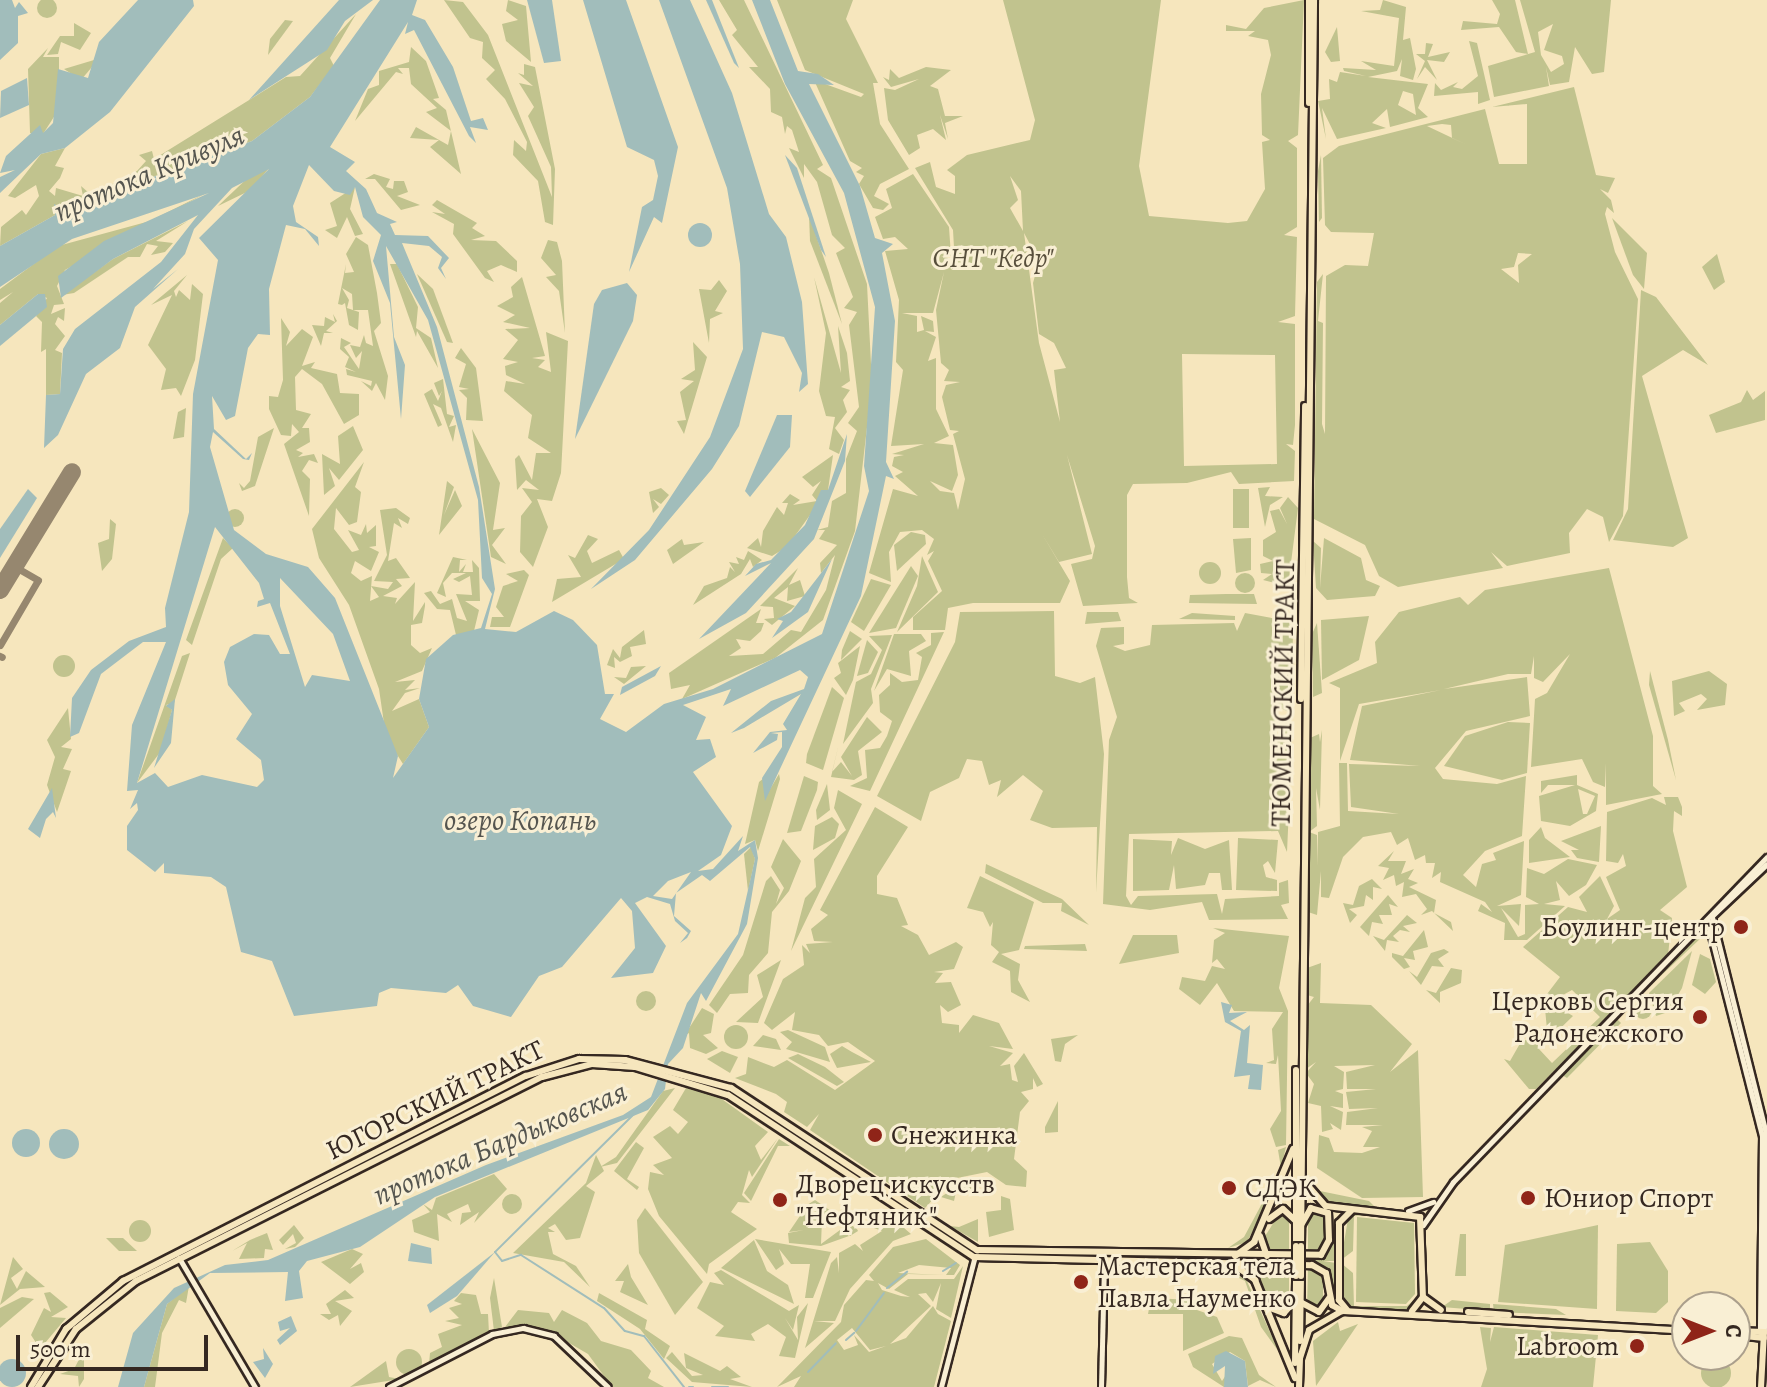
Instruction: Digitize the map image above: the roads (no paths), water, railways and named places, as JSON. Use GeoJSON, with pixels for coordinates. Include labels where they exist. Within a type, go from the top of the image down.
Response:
{"type":"FeatureCollection","features":[{"type":"Feature","properties":{"kind":"main road","name":"ТЮМЕНСКИЙ ТРАКТ"},"geometry":{"type":"LineString","coordinates":[[1299,1225],[1295,1126],[1312,0]]}},
{"type":"Feature","properties":{"kind":"main road","name":"ТЮМЕНСКИЙ ТРАКТ"},"geometry":{"type":"LineString","coordinates":[[1297,1387],[1300,1358],[1298,1246],[1312,0]]}},
{"type":"Feature","properties":{"kind":"main road"},"geometry":{"type":"LineString","coordinates":[[1710,918],[1767,857]]}},
{"type":"Feature","properties":{"kind":"main road"},"geometry":{"type":"LineString","coordinates":[[1408,1312],[1423,1297],[1423,1225],[1438,1199],[1614,1013],[1767,864]]}},
{"type":"Feature","properties":{"kind":"main road"},"geometry":{"type":"LineString","coordinates":[[1710,918],[1762,1135],[1759,1387]]}},
{"type":"Feature","properties":{"kind":"main road","name":"ЮГОРСКИЙ ТРАКТ"},"geometry":{"type":"LineString","coordinates":[[31,1387],[75,1319],[123,1281],[554,1072],[592,1064],[634,1065],[729,1092],[976,1254]]}},
{"type":"Feature","properties":{"kind":"main road"},"geometry":{"type":"LineString","coordinates":[[1232,1257],[1248,1249],[1260,1229],[1287,1172],[1295,1126]]}},
{"type":"Feature","properties":{"kind":"main road"},"geometry":{"type":"LineString","coordinates":[[1301,1165],[1311,1196],[1350,1210],[1408,1211],[1438,1199]]}},
{"type":"Feature","properties":{"kind":"main road"},"geometry":{"type":"LineString","coordinates":[[1270,1261],[1258,1241],[1271,1215],[1286,1209],[1299,1225],[1314,1207],[1328,1213],[1330,1226],[1326,1248],[1312,1262]]}},
{"type":"Feature","properties":{"kind":"main road"},"geometry":{"type":"LineString","coordinates":[[1330,1226],[1350,1210]]}},
{"type":"Feature","properties":{"kind":"main road"},"geometry":{"type":"LineString","coordinates":[[1350,1210],[1339,1223],[1339,1300],[1352,1311]]}},
{"type":"Feature","properties":{"kind":"main road"},"geometry":{"type":"LineString","coordinates":[[1408,1211],[1423,1225]]}},
{"type":"Feature","properties":{"kind":"main road"},"geometry":{"type":"LineString","coordinates":[[976,1254],[1232,1257],[1312,1262],[1326,1273],[1330,1290],[1342,1311]]}},
{"type":"Feature","properties":{"kind":"main road"},"geometry":{"type":"LineString","coordinates":[[976,1254],[1103,1263],[1224,1264],[1270,1261]]}},
{"type":"Feature","properties":{"kind":"main road"},"geometry":{"type":"LineString","coordinates":[[941,1387],[976,1254]]}},
{"type":"Feature","properties":{"kind":"main road"},"geometry":{"type":"LineString","coordinates":[[1101,1255],[1101,1387]]}},
{"type":"Feature","properties":{"kind":"main road"},"geometry":{"type":"LineString","coordinates":[[178,1256],[255,1387]]}},
{"type":"Feature","properties":{"kind":"main road","name":"ЮГОРСКИЙ ТРАКТ"},"geometry":{"type":"LineString","coordinates":[[38,1387],[92,1314],[178,1256]]}},
{"type":"Feature","properties":{"kind":"main road"},"geometry":{"type":"LineString","coordinates":[[1270,1261],[1258,1277],[1271,1309],[1284,1313],[1298,1298],[1319,1312],[1330,1290]]}},
{"type":"Feature","properties":{"kind":"main road"},"geometry":{"type":"LineString","coordinates":[[1224,1264],[1255,1280],[1295,1378]]}},
{"type":"Feature","properties":{"kind":"main road"},"geometry":{"type":"LineString","coordinates":[[1423,1297],[1441,1310],[1671,1328]]}},
{"type":"Feature","properties":{"kind":"main road","name":"ТЮМЕНСКИЙ ТРАКТ"},"geometry":{"type":"LineString","coordinates":[[1297,1387],[1298,1298]]}},
{"type":"Feature","properties":{"kind":"main road"},"geometry":{"type":"LineString","coordinates":[[1300,1358],[1309,1330],[1342,1311],[1408,1312],[1671,1328]]}},
{"type":"Feature","properties":{"kind":"main road"},"geometry":{"type":"LineString","coordinates":[[389,1387],[492,1334],[523,1328],[554,1336],[608,1387]]}},
{"type":"Feature","properties":{"kind":"main road"},"geometry":{"type":"LineString","coordinates":[[1751,1334],[1762,1335]]}},
{"type":"Feature","properties":{"kind":"water"},"geometry":{"type":"Polygon","coordinates":[[[0,0],[12,0],[15,8],[19,2],[28,13],[18,16],[18,43],[0,60],[0,0]]]}},
{"type":"Feature","properties":{"kind":"water"},"geometry":{"type":"Polygon","coordinates":[[[138,0],[193,0],[194,6],[110,112],[65,148],[41,154],[0,193],[0,177],[15,170],[0,173],[6,156],[40,125],[43,133],[53,123],[58,69],[88,78],[99,42],[138,0]]]}},
{"type":"Feature","properties":{"kind":"water"},"geometry":{"type":"Polygon","coordinates":[[[339,0],[373,0],[345,21],[327,50],[249,100],[339,0]]]}},
{"type":"Feature","properties":{"kind":"water","name":"озеро Копань"},"geometry":{"type":"Polygon","coordinates":[[[380,0],[417,0],[412,15],[425,20],[453,67],[471,121],[483,118],[488,130],[470,127],[476,143],[469,136],[414,30],[405,34],[408,22],[330,147],[355,162],[346,171],[366,189],[377,213],[397,222],[390,224],[395,235],[428,236],[449,258],[441,268],[446,279],[438,268],[442,257],[429,246],[402,243],[437,327],[479,487],[495,589],[485,629],[516,632],[554,611],[573,620],[597,645],[605,694],[614,694],[600,719],[626,732],[664,704],[713,689],[822,634],[869,491],[864,466],[875,307],[844,193],[785,84],[752,0],[770,0],[798,71],[818,74],[834,85],[809,84],[860,186],[875,238],[893,244],[882,253],[895,321],[886,462],[894,479],[886,476],[861,596],[765,801],[762,778],[782,747],[782,732],[771,733],[778,734],[777,740],[753,753],[770,732],[787,730],[783,724],[801,694],[731,733],[771,701],[804,689],[808,677],[800,670],[723,706],[731,689],[683,705],[706,717],[696,740],[710,739],[716,757],[693,772],[732,826],[721,855],[698,871],[713,869],[743,836],[738,851],[755,840],[758,858],[747,924],[706,1001],[701,993],[683,1048],[668,1064],[665,1089],[648,1110],[435,1197],[360,1247],[307,1261],[299,1271],[303,1298],[285,1301],[288,1272],[210,1273],[167,1304],[144,1387],[118,1387],[133,1333],[174,1288],[225,1265],[268,1260],[486,1165],[623,1115],[651,1097],[687,1003],[738,934],[755,859],[750,847],[710,881],[702,875],[676,893],[674,916],[691,931],[680,943],[688,933],[675,921],[670,904],[647,897],[635,903],[666,946],[653,973],[611,978],[635,948],[632,911],[621,898],[562,967],[539,976],[511,1017],[473,1006],[458,985],[446,993],[391,988],[379,993],[377,1006],[294,1016],[272,961],[241,952],[226,887],[211,877],[164,873],[164,863],[155,872],[127,850],[127,826],[138,810],[137,803],[130,809],[138,790],[127,791],[132,725],[166,642],[143,642],[101,674],[79,733],[70,737],[72,698],[91,670],[129,641],[166,627],[165,608],[189,512],[193,394],[218,260],[199,238],[269,169],[232,188],[194,229],[185,254],[153,289],[178,269],[135,307],[120,348],[86,374],[58,435],[44,448],[46,395],[60,394],[63,349],[75,329],[161,262],[198,215],[113,259],[61,298],[58,276],[104,241],[209,193],[72,239],[0,287],[0,246],[55,215],[54,204],[65,209],[252,141],[310,97],[380,0]],[[309,165],[293,206],[296,222],[318,237],[319,246],[305,229],[286,225],[269,289],[270,335],[258,334],[248,348],[235,416],[226,420],[212,396],[214,429],[246,459],[252,453],[249,460],[243,459],[213,432],[210,447],[234,530],[266,554],[308,567],[335,598],[398,756],[393,778],[429,727],[419,699],[426,659],[453,635],[481,628],[492,594],[482,578],[478,500],[428,320],[386,246],[394,337],[405,365],[401,419],[390,303],[373,261],[381,235],[363,217],[355,187],[350,195],[334,191],[309,165]],[[215,527],[137,783],[155,773],[168,787],[202,775],[257,787],[264,780],[261,760],[236,739],[252,714],[228,685],[224,662],[230,647],[254,634],[269,635],[280,654],[290,654],[270,603],[257,607],[258,601],[264,599],[259,583],[215,527]],[[280,578],[280,606],[305,687],[312,675],[350,681],[333,634],[280,578]],[[691,872],[668,881],[653,896],[672,899],[691,872]]]}},
{"type":"Feature","properties":{"kind":"water"},"geometry":{"type":"Polygon","coordinates":[[[527,0],[552,0],[561,61],[544,63],[527,0]]]}},
{"type":"Feature","properties":{"kind":"water"},"geometry":{"type":"Polygon","coordinates":[[[583,0],[626,0],[678,147],[662,223],[654,217],[629,272],[642,207],[653,200],[658,176],[654,160],[627,147],[583,0]]]}},
{"type":"Feature","properties":{"kind":"water"},"geometry":{"type":"Polygon","coordinates":[[[659,0],[690,0],[732,93],[769,214],[786,237],[802,302],[808,384],[799,392],[802,373],[784,337],[762,332],[739,426],[712,469],[635,560],[591,589],[649,530],[710,437],[743,349],[740,264],[727,188],[659,0]]]}},
{"type":"Feature","properties":{"kind":"water"},"geometry":{"type":"Polygon","coordinates":[[[706,0],[712,0],[739,68],[734,63],[706,0]]]}},
{"type":"Feature","properties":{"kind":"water"},"geometry":{"type":"Polygon","coordinates":[[[27,78],[29,105],[0,118],[1,91],[27,78]]]}},
{"type":"Feature","properties":{"kind":"water"},"geometry":{"type":"Polygon","coordinates":[[[785,155],[797,168],[826,257],[821,250],[785,155]]]}},
{"type":"Feature","properties":{"kind":"water"},"geometry":{"type":"Polygon","coordinates":[[[700,223],[711,230],[712,235],[705,246],[700,247],[689,240],[688,235],[695,224],[700,223]]]}},
{"type":"Feature","properties":{"kind":"water"},"geometry":{"type":"Polygon","coordinates":[[[627,283],[637,295],[633,321],[575,439],[594,304],[602,290],[627,283]]]}},
{"type":"Feature","properties":{"kind":"water"},"geometry":{"type":"Polygon","coordinates":[[[38,294],[45,294],[47,307],[0,346],[0,325],[38,294]]]}},
{"type":"Feature","properties":{"kind":"water"},"geometry":{"type":"Polygon","coordinates":[[[777,415],[792,415],[790,447],[750,497],[745,491],[777,415]]]}},
{"type":"Feature","properties":{"kind":"water"},"geometry":{"type":"Polygon","coordinates":[[[847,434],[845,461],[814,539],[746,613],[699,639],[771,563],[745,576],[756,564],[771,560],[805,525],[821,490],[828,490],[847,434]]]}},
{"type":"Feature","properties":{"kind":"water"},"geometry":{"type":"Polygon","coordinates":[[[28,489],[37,498],[0,558],[0,529],[28,489]]]}},
{"type":"Feature","properties":{"kind":"water"},"geometry":{"type":"Polygon","coordinates":[[[832,559],[808,612],[772,638],[783,621],[777,619],[791,612],[832,559]]]}},
{"type":"Feature","properties":{"kind":"water"},"geometry":{"type":"Polygon","coordinates":[[[661,666],[655,676],[620,695],[622,687],[661,666]]]}},
{"type":"Feature","properties":{"kind":"water"},"geometry":{"type":"Polygon","coordinates":[[[175,699],[171,743],[154,768],[172,710],[166,706],[175,699]]]}},
{"type":"Feature","properties":{"kind":"water"},"geometry":{"type":"Polygon","coordinates":[[[52,788],[56,818],[53,812],[46,819],[40,838],[28,829],[52,788]]]}},
{"type":"Feature","properties":{"kind":"water"},"geometry":{"type":"Polygon","coordinates":[[[1221,1002],[1232,1005],[1229,1013],[1247,1012],[1230,1021],[1244,1030],[1250,1025],[1247,1063],[1263,1065],[1261,1090],[1248,1089],[1250,1075],[1234,1077],[1241,1031],[1225,1022],[1221,1002]]]}},
{"type":"Feature","properties":{"kind":"water"},"geometry":{"type":"Polygon","coordinates":[[[26,1129],[36,1133],[40,1143],[36,1153],[26,1157],[16,1153],[12,1143],[16,1133],[26,1129]]]}},
{"type":"Feature","properties":{"kind":"water"},"geometry":{"type":"Polygon","coordinates":[[[64,1129],[75,1133],[79,1144],[75,1155],[64,1159],[53,1155],[49,1144],[53,1133],[64,1129]]]}},
{"type":"Feature","properties":{"kind":"water"},"geometry":{"type":"Polygon","coordinates":[[[411,1243],[431,1248],[432,1264],[408,1261],[411,1243]]]}},
{"type":"Feature","properties":{"kind":"water"},"geometry":{"type":"Polygon","coordinates":[[[495,1252],[457,1296],[430,1313],[427,1305],[495,1252]]]}},
{"type":"Feature","properties":{"kind":"water"},"geometry":{"type":"Polygon","coordinates":[[[291,1316],[297,1331],[280,1345],[277,1340],[290,1328],[280,1331],[278,1322],[291,1316]]]}},
{"type":"Feature","properties":{"kind":"water"},"geometry":{"type":"Polygon","coordinates":[[[263,1348],[273,1364],[265,1378],[253,1362],[264,1359],[263,1348]]]}},
{"type":"Feature","properties":{"kind":"water"},"geometry":{"type":"Polygon","coordinates":[[[1226,1351],[1245,1361],[1248,1387],[1224,1387],[1225,1366],[1213,1374],[1215,1356],[1226,1351]]]}},
{"type":"Feature","properties":{"kind":"water"},"geometry":{"type":"Polygon","coordinates":[[[12,1359],[22,1363],[26,1373],[22,1383],[12,1387],[2,1383],[-2,1373],[2,1363],[12,1359]]]}},
{"type":"Feature","properties":{"kind":"waterway","name":"протока Бардыковская"},"geometry":{"type":"LineString","coordinates":[[634,1114],[495,1252],[502,1261],[521,1255],[604,1308],[625,1331],[644,1336],[684,1387]]}},
{"type":"Feature","properties":{"kind":"waterway"},"geometry":{"type":"LineString","coordinates":[[943,1271],[956,1263]]}},
{"type":"Feature","properties":{"kind":"waterway"},"geometry":{"type":"LineString","coordinates":[[887,1288],[907,1272]]}},
{"type":"Feature","properties":{"kind":"waterway"},"geometry":{"type":"LineString","coordinates":[[856,1331],[884,1293]]}},
{"type":"Feature","properties":{"kind":"waterway"},"geometry":{"type":"LineString","coordinates":[[846,1340],[854,1333]]}},
{"type":"Feature","properties":{"kind":"waterway"},"geometry":{"type":"LineString","coordinates":[[808,1372],[836,1343]]}},
{"type":"Feature","properties":{"kind":"waterway"},"geometry":{"type":"LineString","coordinates":[[712,1387],[728,1387]]}},
{"type":"Feature","properties":{"kind":"place","name":"Боулинг-центр"},"geometry":{"type":"Point","coordinates":[1741,927]}},
{"type":"Feature","properties":{"kind":"place","name":"Церковь Сергия Радонежского"},"geometry":{"type":"Point","coordinates":[1700,1017]}},
{"type":"Feature","properties":{"kind":"place","name":"Снежинка"},"geometry":{"type":"Point","coordinates":[875,1135]}},
{"type":"Feature","properties":{"kind":"place","name":"СДЭК"},"geometry":{"type":"Point","coordinates":[1229,1188]}},
{"type":"Feature","properties":{"kind":"place","name":"Юниор Спорт"},"geometry":{"type":"Point","coordinates":[1528,1198]}},
{"type":"Feature","properties":{"kind":"place","name":"Дворец искусств \"Нефтяник\""},"geometry":{"type":"Point","coordinates":[780,1200]}},
{"type":"Feature","properties":{"kind":"place","name":"Мастерская тела Павла Науменко"},"geometry":{"type":"Point","coordinates":[1081,1282]}},
{"type":"Feature","properties":{"kind":"place","name":"Labroom"},"geometry":{"type":"Point","coordinates":[1637,1346]}},
{"type":"Feature","properties":{"kind":"water label","name":"протока Кривуля"},"geometry":{"type":"Point","coordinates":[149,173]}},
{"type":"Feature","properties":{"kind":"park label","name":"СНТ \"Кедр\""},"geometry":{"type":"Point","coordinates":[993,258]}}]}
